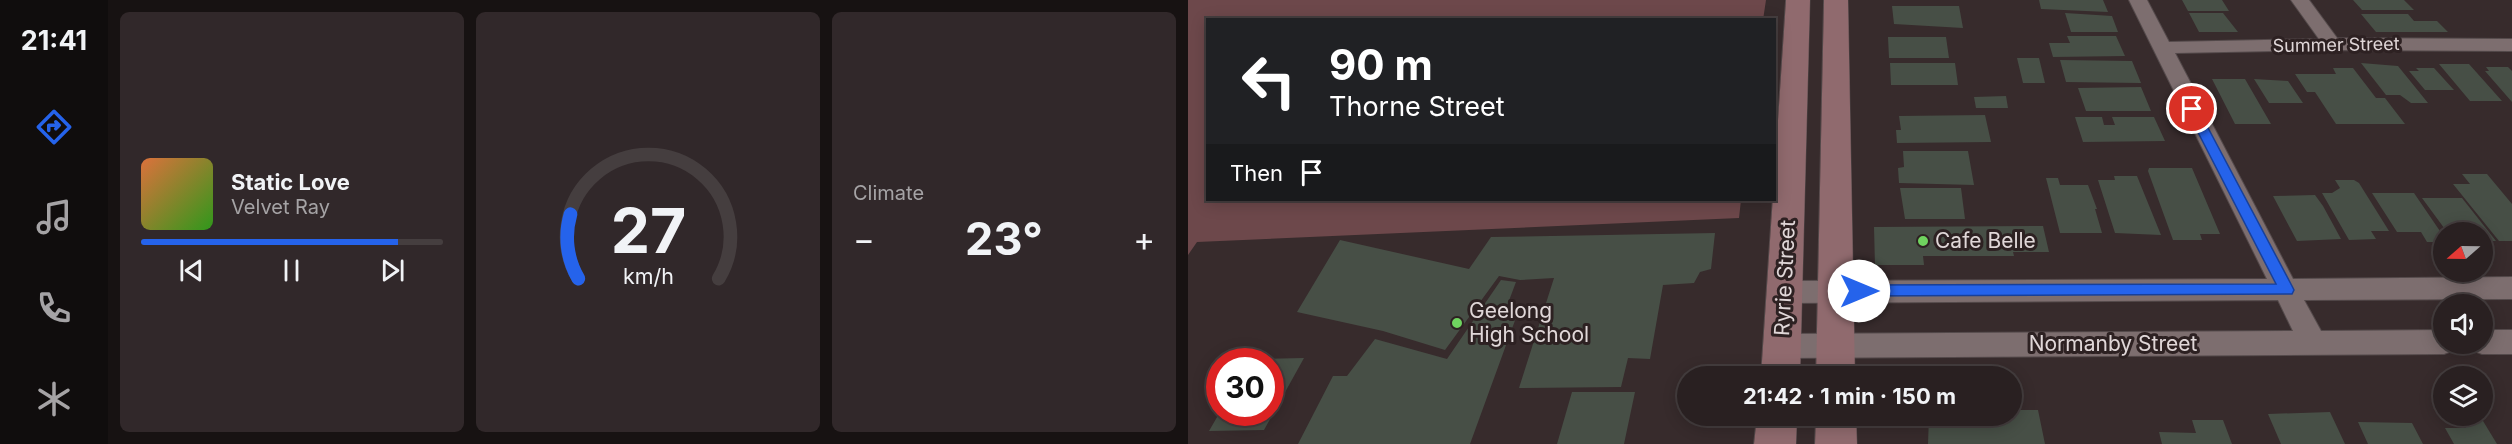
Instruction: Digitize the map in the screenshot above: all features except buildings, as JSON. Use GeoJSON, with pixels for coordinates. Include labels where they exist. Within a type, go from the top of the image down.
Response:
{"type":"FeatureCollection","features":[{"type":"Feature","properties":{"kind":"main road","name":"Ryrie Street"},"geometry":{"type":"LineString","coordinates":[[1781,361],[1798,0]]}},
{"type":"Feature","properties":{"kind":"main road"},"geometry":{"type":"LineString","coordinates":[[1836,0],[1836,361]]}},
{"type":"Feature","properties":{"kind":"main road"},"geometry":{"type":"LineString","coordinates":[[1775,444],[1776,426]]}},
{"type":"Feature","properties":{"kind":"main road"},"geometry":{"type":"LineString","coordinates":[[1836,426],[1836,444]]}},
{"type":"Feature","properties":{"kind":"street"},"geometry":{"type":"LineString","coordinates":[[2138,0],[2313,343]]}},
{"type":"Feature","properties":{"kind":"street"},"geometry":{"type":"LineString","coordinates":[[2300,0],[2332,44]]}},
{"type":"Feature","properties":{"kind":"street","name":"Summer Street"},"geometry":{"type":"LineString","coordinates":[[2161,48],[2332,44],[2512,45]]}},
{"type":"Feature","properties":{"kind":"street"},"geometry":{"type":"LineString","coordinates":[[1785,292],[2512,288]]}},
{"type":"Feature","properties":{"kind":"street","name":"Normanby Street"},"geometry":{"type":"LineString","coordinates":[[1781,361],[1836,361],[2313,343],[2433,342]]}},
{"type":"Feature","properties":{"kind":"street"},"geometry":{"type":"LineString","coordinates":[[2493,342],[2512,342]]}},
{"type":"Feature","properties":{"kind":"shaded area"},"geometry":{"type":"Polygon","coordinates":[[[1188,0],[1766,0],[1763,18],[1206,18],[1206,201],[1741,201],[1739,218],[1197,242],[1188,255],[1188,0]]]}},
{"type":"Feature","properties":{"kind":"place","name":"Cafe Belle"},"geometry":{"type":"Point","coordinates":[1923,241]}},
{"type":"Feature","properties":{"kind":"place","name":"Geelong High School"},"geometry":{"type":"Point","coordinates":[1457,323]}},
{"type":"Feature","properties":{"kind":"route"},"geometry":{"type":"LineString","coordinates":[[1859,291],[2287,290],[2192,109]]}}]}
